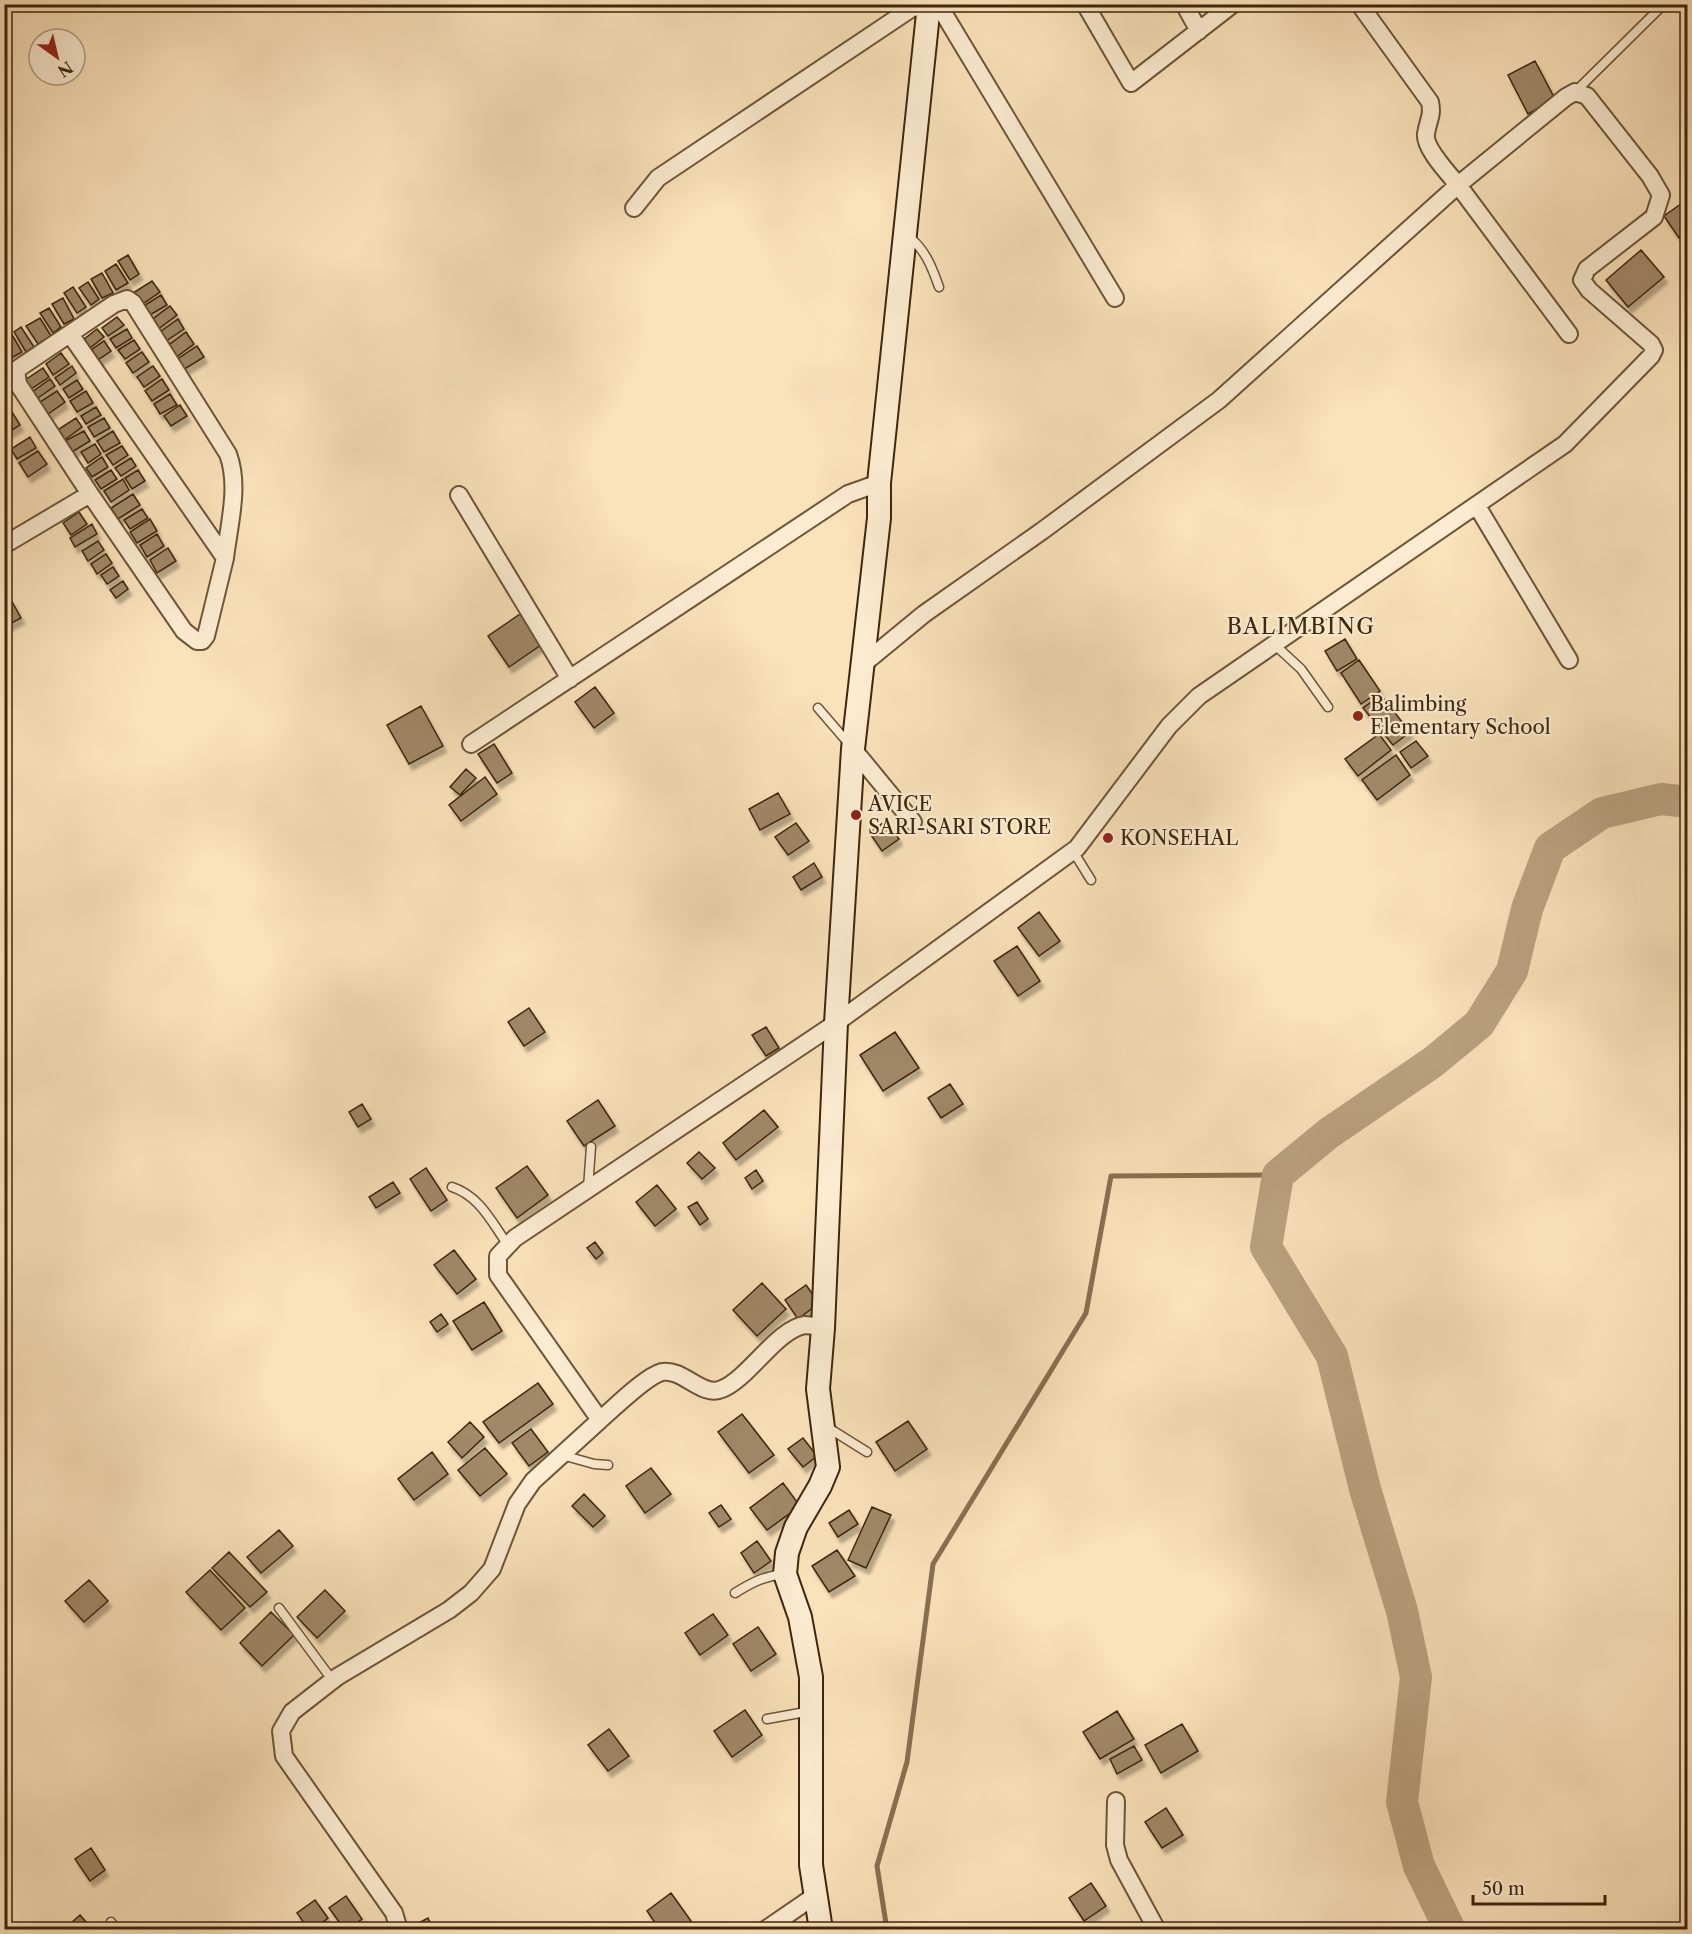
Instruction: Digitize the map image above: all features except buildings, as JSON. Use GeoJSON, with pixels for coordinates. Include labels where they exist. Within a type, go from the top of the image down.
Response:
{"type":"FeatureCollection","features":[{"type":"Feature","properties":{"kind":"street"},"geometry":{"type":"LineString","coordinates":[[1085,4],[1131,83],[1233,4]]}},
{"type":"Feature","properties":{"kind":"street"},"geometry":{"type":"LineString","coordinates":[[1184,4],[1199,31]]}},
{"type":"Feature","properties":{"kind":"street"},"geometry":{"type":"LineString","coordinates":[[1360,5],[1430,102],[1432,114],[1425,136],[1430,149],[1569,334]]}},
{"type":"Feature","properties":{"kind":"street"},"geometry":{"type":"LineString","coordinates":[[634,208],[658,178],[709,142],[912,8],[932,6]]}},
{"type":"Feature","properties":{"kind":"street"},"geometry":{"type":"LineString","coordinates":[[821,1929],[811,1865],[811,1677],[800,1617],[785,1574],[787,1553],[796,1527],[820,1486],[828,1467],[818,1389],[823,1328],[836,1023],[853,749],[879,518],[879,483],[905,234],[932,6]]}},
{"type":"Feature","properties":{"kind":"street"},"geometry":{"type":"LineString","coordinates":[[932,6],[1115,298]]}},
{"type":"Feature","properties":{"kind":"street"},"geometry":{"type":"LineString","coordinates":[[600,1420],[498,1275],[498,1256],[515,1238],[836,1023],[1073,851],[1097,824],[1169,726],[1199,696],[1566,444],[1652,356],[1654,350],[1652,344],[1589,290],[1582,280],[1587,269],[1654,217],[1661,195],[1650,176],[1587,96],[1575,92],[1566,97],[1458,185],[1219,400],[1042,531],[924,614],[862,665]]}},
{"type":"Feature","properties":{"kind":"street"},"geometry":{"type":"LineString","coordinates":[[127,299],[133,303],[231,461],[234,483],[225,558],[206,636],[202,641],[197,641],[184,631],[90,495],[18,384],[16,370],[114,304],[127,299]]}},
{"type":"Feature","properties":{"kind":"street"},"geometry":{"type":"LineString","coordinates":[[70,334],[225,558]]}},
{"type":"Feature","properties":{"kind":"street"},"geometry":{"type":"LineString","coordinates":[[471,744],[848,494],[879,483]]}},
{"type":"Feature","properties":{"kind":"street"},"geometry":{"type":"LineString","coordinates":[[4,545],[90,495]]}},
{"type":"Feature","properties":{"kind":"street"},"geometry":{"type":"LineString","coordinates":[[459,495],[570,679]]}},
{"type":"Feature","properties":{"kind":"street"},"geometry":{"type":"LineString","coordinates":[[1477,506],[1569,660]]}},
{"type":"Feature","properties":{"kind":"street"},"geometry":{"type":"LineString","coordinates":[[853,749],[913,822]]}},
{"type":"Feature","properties":{"kind":"street"},"geometry":{"type":"LineString","coordinates":[[399,1929],[394,1913],[284,1756],[281,1731],[292,1712],[333,1681],[449,1610],[471,1593],[492,1569],[517,1504],[533,1481],[600,1420],[656,1374],[673,1372],[705,1389],[718,1391],[731,1385],[790,1331],[806,1325],[823,1328]]}},
{"type":"Feature","properties":{"kind":"street"},"geometry":{"type":"LineString","coordinates":[[1116,1801],[1115,1845],[1119,1860],[1156,1929]]}},
{"type":"Feature","properties":{"kind":"street"},"geometry":{"type":"LineString","coordinates":[[765,1929],[816,1895]]}},
{"type":"Feature","properties":{"kind":"lane"},"geometry":{"type":"LineString","coordinates":[[1575,92],[1664,4]]}},
{"type":"Feature","properties":{"kind":"lane"},"geometry":{"type":"LineString","coordinates":[[905,234],[918,244],[924,253],[939,287]]}},
{"type":"Feature","properties":{"kind":"lane"},"geometry":{"type":"LineString","coordinates":[[1275,645],[1301,669],[1328,707]]}},
{"type":"Feature","properties":{"kind":"lane"},"geometry":{"type":"LineString","coordinates":[[818,708],[853,749]]}},
{"type":"Feature","properties":{"kind":"lane"},"geometry":{"type":"LineString","coordinates":[[1073,851],[1091,880]]}},
{"type":"Feature","properties":{"kind":"lane"},"geometry":{"type":"LineString","coordinates":[[588,1189],[591,1147]]}},
{"type":"Feature","properties":{"kind":"lane"},"geometry":{"type":"LineString","coordinates":[[452,1187],[465,1191],[479,1204],[508,1245]]}},
{"type":"Feature","properties":{"kind":"lane"},"geometry":{"type":"LineString","coordinates":[[824,1425],[867,1452]]}},
{"type":"Feature","properties":{"kind":"lane"},"geometry":{"type":"LineString","coordinates":[[562,1455],[594,1464],[608,1465]]}},
{"type":"Feature","properties":{"kind":"lane"},"geometry":{"type":"LineString","coordinates":[[735,1593],[753,1581],[769,1575],[785,1574]]}},
{"type":"Feature","properties":{"kind":"lane"},"geometry":{"type":"LineString","coordinates":[[279,1608],[333,1681]]}},
{"type":"Feature","properties":{"kind":"lane"},"geometry":{"type":"LineString","coordinates":[[767,1719],[811,1711]]}},
{"type":"Feature","properties":{"kind":"waterway"},"geometry":{"type":"LineString","coordinates":[[1450,1930],[1419,1866],[1402,1802],[1416,1677],[1402,1611],[1365,1489],[1332,1356],[1266,1247],[1278,1175],[1329,1133],[1433,1062],[1479,1024],[1512,971],[1527,909],[1550,848],[1602,813],[1661,799],[1688,802]]}},
{"type":"Feature","properties":{"kind":"waterway"},"geometry":{"type":"LineString","coordinates":[[887,1930],[877,1866],[907,1762],[933,1564],[1086,1313],[1111,1176],[1278,1175]]}},
{"type":"Feature","properties":{"kind":"place","name":"Balimbing Elementary School"},"geometry":{"type":"Point","coordinates":[1358,716]}},
{"type":"Feature","properties":{"kind":"place","name":"AVICE SARI-SARI STORE"},"geometry":{"type":"Point","coordinates":[856,815]}},
{"type":"Feature","properties":{"kind":"place","name":"KONSEHAL"},"geometry":{"type":"Point","coordinates":[1108,838]}},
{"type":"Feature","properties":{"kind":"district","name":"BALIMBING"},"geometry":{"type":"Point","coordinates":[1301,626]}}]}
